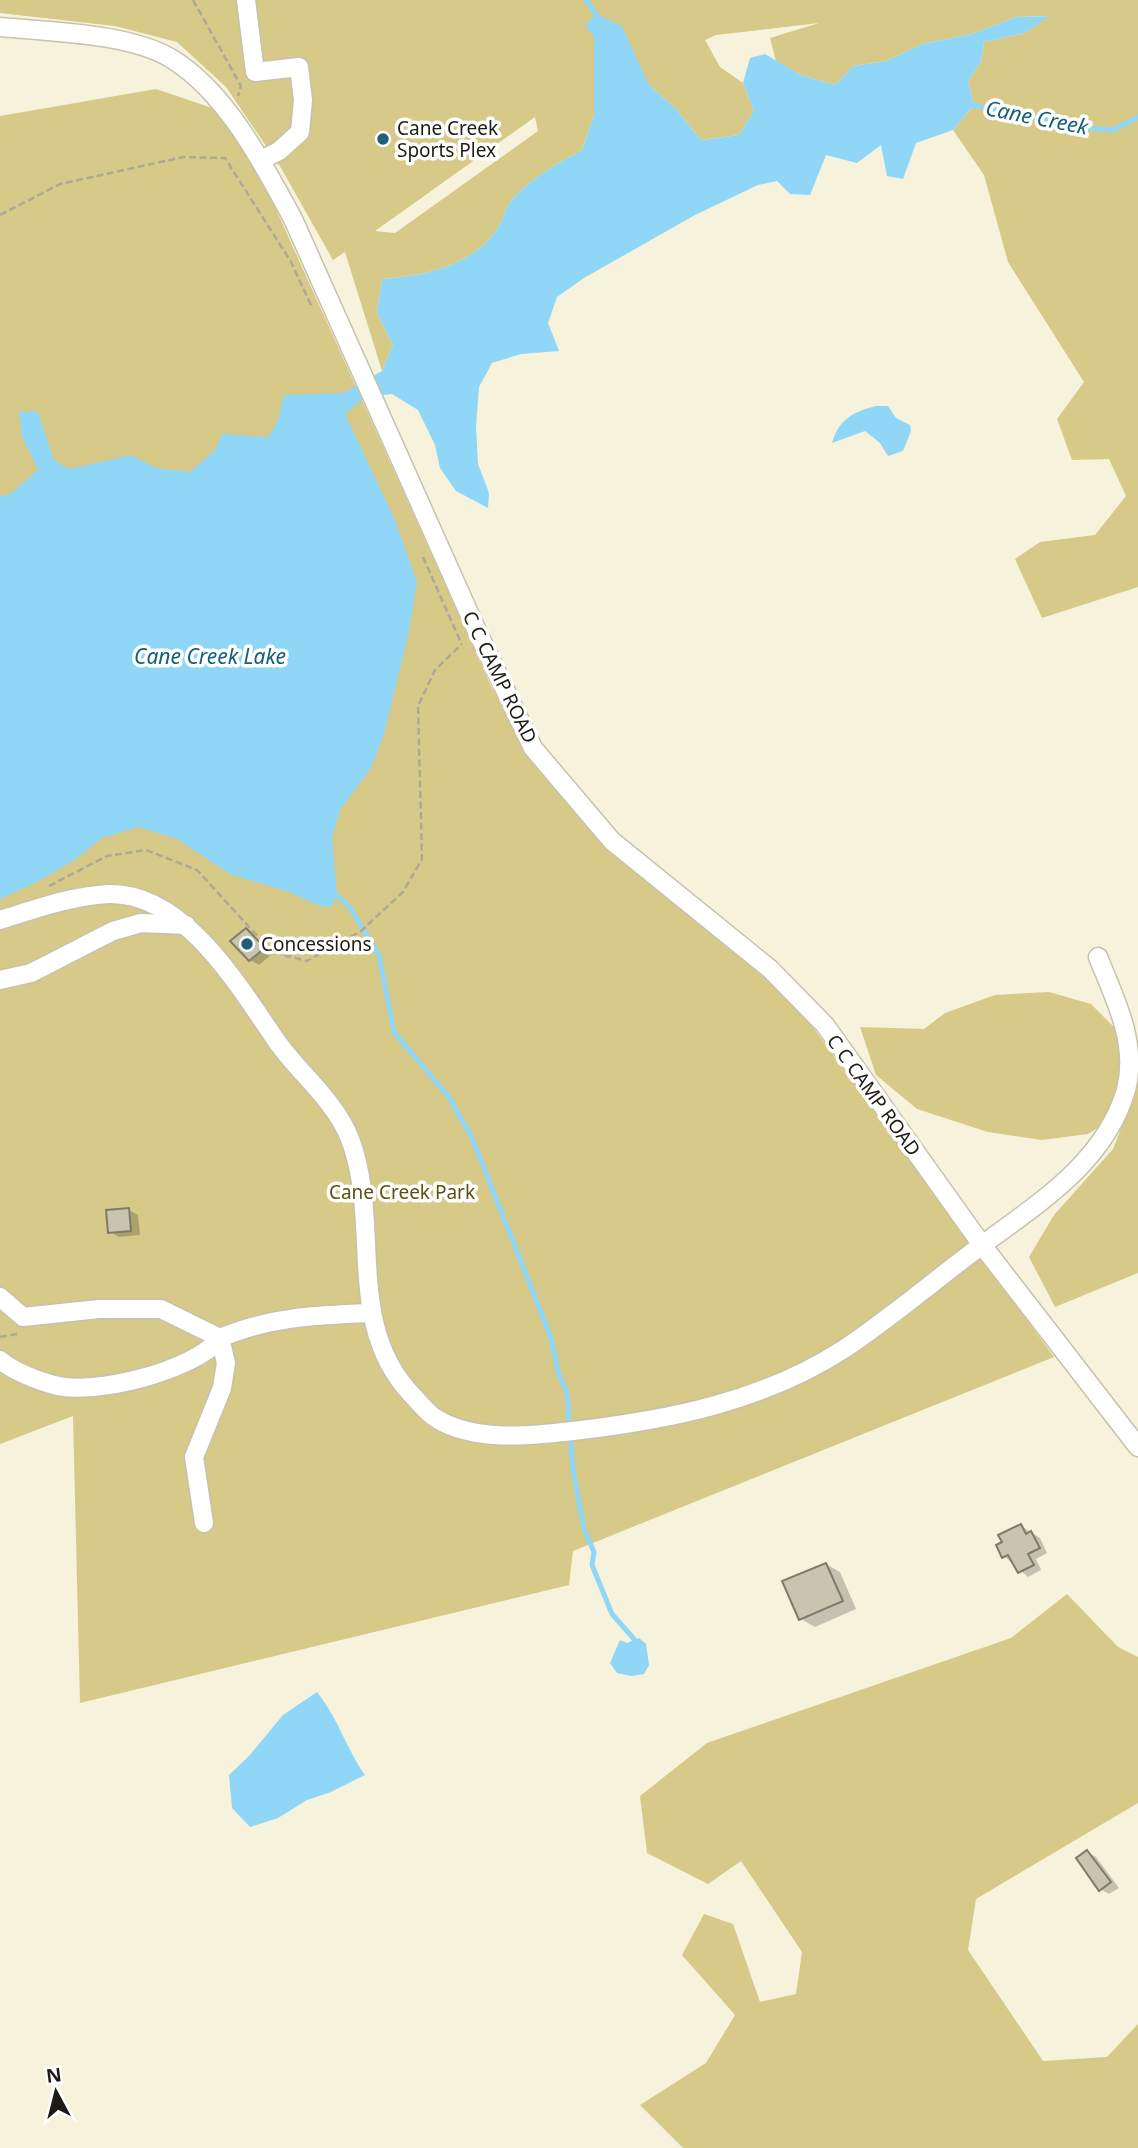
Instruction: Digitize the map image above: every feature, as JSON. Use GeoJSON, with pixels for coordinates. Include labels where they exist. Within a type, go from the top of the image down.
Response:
{"type":"FeatureCollection","features":[{"type":"Feature","properties":{"kind":"street"},"geometry":{"type":"LineString","coordinates":[[246,0],[255,72],[299,67],[303,100],[300,132],[279,151],[261,160]]}},
{"type":"Feature","properties":{"kind":"street","name":"C C CAMP ROAD"},"geometry":{"type":"LineString","coordinates":[[0,27],[117,40],[171,58],[206,86],[261,160],[293,219],[477,631],[533,748],[612,841],[770,969],[825,1026],[982,1245],[1138,1447]]}},
{"type":"Feature","properties":{"kind":"street"},"geometry":{"type":"LineString","coordinates":[[0,920],[58,901],[113,894],[165,911],[186,925],[219,960],[282,1049],[338,1116],[351,1141],[360,1182],[370,1313],[384,1355],[404,1386],[436,1419],[479,1433],[517,1435],[645,1423],[713,1408],[786,1381],[841,1351],[1029,1213],[1088,1159],[1112,1125],[1130,1071],[1130,1044],[1098,957]]}},
{"type":"Feature","properties":{"kind":"street"},"geometry":{"type":"LineString","coordinates":[[0,981],[31,973],[113,931],[141,923],[186,925]]}},
{"type":"Feature","properties":{"kind":"street"},"geometry":{"type":"LineString","coordinates":[[0,1297],[23,1317],[99,1309],[161,1309],[220,1338]]}},
{"type":"Feature","properties":{"kind":"street"},"geometry":{"type":"LineString","coordinates":[[0,1360],[56,1386],[103,1385],[165,1373],[212,1349],[220,1338],[253,1324],[293,1317],[370,1313]]}},
{"type":"Feature","properties":{"kind":"street"},"geometry":{"type":"LineString","coordinates":[[204,1523],[194,1457],[222,1388],[226,1363],[220,1338]]}},
{"type":"Feature","properties":{"kind":"path"},"geometry":{"type":"LineString","coordinates":[[0,215],[60,184],[183,157],[225,158],[235,152],[235,107],[241,86],[193,0]]}},
{"type":"Feature","properties":{"kind":"path"},"geometry":{"type":"LineString","coordinates":[[225,158],[291,262],[314,312]]}},
{"type":"Feature","properties":{"kind":"path"},"geometry":{"type":"LineString","coordinates":[[38,891],[107,856],[146,850],[197,870],[272,952],[307,961],[361,931],[403,892],[422,859],[418,706],[435,670],[477,631]]}},
{"type":"Feature","properties":{"kind":"green space"},"geometry":{"type":"Polygon","coordinates":[[[0,0],[1138,0],[1138,587],[1042,618],[1015,559],[1040,542],[1095,535],[1126,496],[1109,459],[1072,460],[1057,419],[1084,382],[1008,262],[984,175],[953,130],[974,105],[968,81],[981,62],[984,42],[1025,33],[1048,16],[1016,17],[972,34],[922,44],[886,61],[853,66],[835,85],[801,75],[776,61],[770,38],[819,23],[716,35],[705,40],[720,67],[743,83],[754,111],[739,135],[701,140],[675,108],[649,85],[594,115],[582,150],[545,172],[519,192],[487,242],[446,267],[382,279],[377,313],[393,345],[382,371],[345,252],[333,260],[281,168],[226,87],[177,42],[115,26],[0,13],[0,0]],[[535,117],[375,231],[395,233],[538,131],[535,117]]]}},
{"type":"Feature","properties":{"kind":"green space","name":"Cane Creek Park"},"geometry":{"type":"Polygon","coordinates":[[[156,89],[215,109],[237,138],[265,185],[491,686],[540,772],[609,848],[796,1004],[1054,1357],[573,1551],[569,1585],[80,1703],[73,1416],[0,1444],[0,116],[156,89]]]}},
{"type":"Feature","properties":{"kind":"green space"},"geometry":{"type":"Polygon","coordinates":[[[1049,992],[1091,1004],[1115,1028],[1123,1057],[1115,1097],[1099,1127],[1088,1134],[1042,1140],[988,1132],[917,1109],[876,1075],[860,1027],[924,1029],[945,1013],[995,995],[1049,992]]]}},
{"type":"Feature","properties":{"kind":"green space"},"geometry":{"type":"Polygon","coordinates":[[[1138,1071],[1138,1273],[1055,1307],[1029,1257],[1054,1215],[1113,1149],[1136,1091],[1138,1071]]]}},
{"type":"Feature","properties":{"kind":"green space"},"geometry":{"type":"Polygon","coordinates":[[[1067,1594],[1118,1647],[1138,1657],[1138,1803],[976,1899],[968,1950],[1043,2061],[1107,2057],[1138,2024],[1138,2148],[683,2148],[640,2105],[706,2063],[735,2015],[682,1955],[704,1914],[733,1924],[760,2002],[796,1994],[802,1952],[741,1861],[708,1884],[647,1853],[640,1796],[707,1743],[1011,1638],[1067,1594]]]}},
{"type":"Feature","properties":{"kind":"water","name":"Cane Creek Lake"},"geometry":{"type":"Polygon","coordinates":[[[596,14],[622,26],[649,85],[675,108],[701,140],[739,135],[754,111],[743,83],[750,58],[765,54],[801,75],[835,85],[853,66],[886,61],[922,44],[972,34],[1016,17],[1050,16],[1025,33],[984,42],[981,62],[968,81],[974,105],[953,130],[916,143],[903,179],[887,176],[881,145],[857,163],[826,155],[810,195],[790,194],[777,181],[758,185],[695,215],[584,278],[557,297],[548,323],[559,351],[521,354],[492,363],[479,387],[476,426],[478,464],[489,493],[488,508],[456,491],[440,468],[435,445],[418,410],[392,394],[365,397],[345,414],[395,520],[417,582],[408,636],[384,734],[371,768],[340,810],[332,837],[337,895],[331,907],[320,906],[289,892],[230,874],[177,839],[139,827],[102,838],[76,859],[39,881],[0,899],[0,497],[11,493],[38,470],[22,436],[19,411],[38,412],[54,460],[69,469],[131,455],[156,468],[190,472],[216,449],[222,434],[269,437],[278,420],[284,395],[343,393],[382,371],[393,345],[377,313],[382,279],[430,272],[474,252],[487,242],[497,229],[510,203],[519,192],[545,172],[582,150],[594,115],[594,37],[585,25],[596,14]]]}},
{"type":"Feature","properties":{"kind":"water"},"geometry":{"type":"Polygon","coordinates":[[[876,406],[888,406],[896,418],[910,425],[911,431],[903,451],[888,456],[880,443],[865,431],[832,443],[843,422],[860,411],[876,406]]]}},
{"type":"Feature","properties":{"kind":"water"},"geometry":{"type":"Polygon","coordinates":[[[639,1638],[646,1644],[649,1665],[644,1674],[631,1676],[617,1673],[610,1663],[620,1640],[627,1643],[639,1638]]]}},
{"type":"Feature","properties":{"kind":"water"},"geometry":{"type":"Polygon","coordinates":[[[317,1692],[331,1712],[365,1775],[331,1792],[307,1800],[278,1818],[250,1827],[232,1808],[229,1775],[249,1756],[283,1715],[317,1692]]]}},
{"type":"Feature","properties":{"kind":"building","name":"Concessions"},"geometry":{"type":"Polygon","coordinates":[[[246,928],[265,948],[249,961],[230,941],[246,928]]]}},
{"type":"Feature","properties":{"kind":"building"},"geometry":{"type":"Polygon","coordinates":[[[129,1208],[131,1231],[108,1233],[106,1210],[129,1208]]]}},
{"type":"Feature","properties":{"kind":"building"},"geometry":{"type":"Polygon","coordinates":[[[1021,1524],[1026,1534],[1031,1531],[1040,1548],[1028,1554],[1034,1565],[1018,1573],[1008,1555],[1002,1558],[996,1545],[1002,1542],[998,1535],[1021,1524]]]}},
{"type":"Feature","properties":{"kind":"building"},"geometry":{"type":"Polygon","coordinates":[[[826,1563],[843,1601],[799,1620],[782,1581],[826,1563]]]}},
{"type":"Feature","properties":{"kind":"building"},"geometry":{"type":"Polygon","coordinates":[[[1087,1850],[1111,1882],[1099,1891],[1076,1858],[1087,1850]]]}},
{"type":"Feature","properties":{"kind":"waterway"},"geometry":{"type":"LineString","coordinates":[[586,0],[596,14]]}},
{"type":"Feature","properties":{"kind":"waterway","name":"Cane Creek"},"geometry":{"type":"LineString","coordinates":[[974,105],[1074,127],[1113,130],[1138,117]]}},
{"type":"Feature","properties":{"kind":"waterway"},"geometry":{"type":"LineString","coordinates":[[337,895],[351,909],[379,955],[394,1032],[449,1097],[472,1138],[551,1338],[559,1375],[567,1392],[573,1470],[584,1529],[594,1552],[592,1565],[612,1614],[634,1639]]}},
{"type":"Feature","properties":{"kind":"place","name":"Cane Creek Sports Plex"},"geometry":{"type":"Point","coordinates":[383,139]}},
{"type":"Feature","properties":{"kind":"place","name":"Concessions"},"geometry":{"type":"Point","coordinates":[247,944]}}]}
